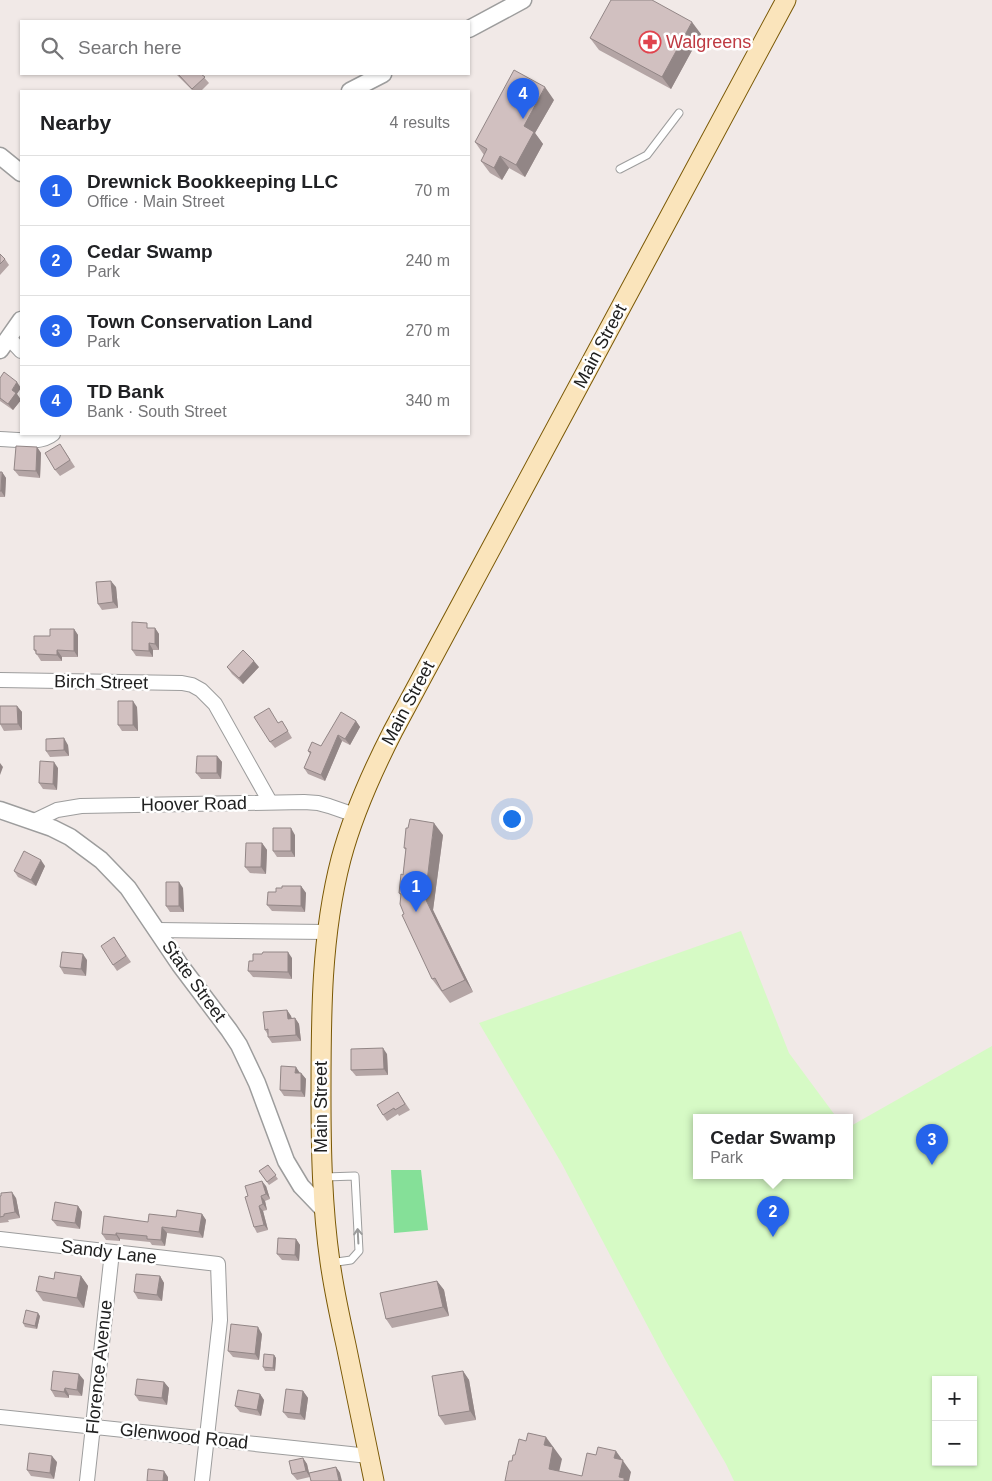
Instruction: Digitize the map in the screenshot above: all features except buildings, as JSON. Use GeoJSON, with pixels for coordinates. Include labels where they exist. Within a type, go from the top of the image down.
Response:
{"type":"FeatureCollection","features":[{"type":"Feature","properties":{"kind":"main road","name":"Main Street"},"geometry":{"type":"LineString","coordinates":[[374,1481],[330,1264],[322,1178],[321,1012],[328,932],[341,861],[355,815],[370,776],[393,731],[786,0]]}},
{"type":"Feature","properties":{"kind":"street"},"geometry":{"type":"LineString","coordinates":[[470,28],[523,0]]}},
{"type":"Feature","properties":{"kind":"street"},"geometry":{"type":"LineString","coordinates":[[352,90],[382,75]]}},
{"type":"Feature","properties":{"kind":"street"},"geometry":{"type":"LineString","coordinates":[[0,156],[20,172]]}},
{"type":"Feature","properties":{"kind":"street"},"geometry":{"type":"LineString","coordinates":[[20,321],[4,344],[20,351]]}},
{"type":"Feature","properties":{"kind":"street"},"geometry":{"type":"LineString","coordinates":[[0,439],[43,440],[51,435]]}},
{"type":"Feature","properties":{"kind":"street","name":"Birch Street"},"geometry":{"type":"LineString","coordinates":[[0,680],[192,685],[201,690],[215,704],[270,802]]}},
{"type":"Feature","properties":{"kind":"street","name":"Hoover Road"},"geometry":{"type":"LineString","coordinates":[[34,822],[57,810],[81,806],[270,802],[318,803],[355,815]]}},
{"type":"Feature","properties":{"kind":"street","name":"State Street"},"geometry":{"type":"LineString","coordinates":[[0,810],[52,828],[70,837],[101,860],[128,888],[186,972],[230,1030],[257,1083],[286,1161],[301,1186],[324,1210]]}},
{"type":"Feature","properties":{"kind":"street"},"geometry":{"type":"LineString","coordinates":[[157,930],[328,932]]}},
{"type":"Feature","properties":{"kind":"street","name":"Sandy Lane"},"geometry":{"type":"LineString","coordinates":[[0,1238],[218,1264],[220,1328],[206,1439]]}},
{"type":"Feature","properties":{"kind":"street","name":"Florence Avenue"},"geometry":{"type":"LineString","coordinates":[[87,1481],[112,1252]]}},
{"type":"Feature","properties":{"kind":"street","name":"Glenwood Road"},"geometry":{"type":"LineString","coordinates":[[0,1417],[369,1456]]}},
{"type":"Feature","properties":{"kind":"street"},"geometry":{"type":"LineString","coordinates":[[202,1481],[206,1439]]}},
{"type":"Feature","properties":{"kind":"lane"},"geometry":{"type":"LineString","coordinates":[[620,169],[647,155],[678,114]]}},
{"type":"Feature","properties":{"kind":"lane"},"geometry":{"type":"LineString","coordinates":[[322,1178],[355,1176],[359,1251],[351,1260],[330,1264]]}},
{"type":"Feature","properties":{"kind":"green space"},"geometry":{"type":"Polygon","coordinates":[[[741,931],[789,1053],[834,1114],[693,1114],[693,1179],[853,1179],[853,1125],[992,1046],[992,1481],[734,1481],[666,1361],[562,1164],[479,1023],[741,931]]]}},
{"type":"Feature","properties":{"kind":"green space"},"geometry":{"type":"Polygon","coordinates":[[[391,1170],[421,1170],[428,1230],[394,1233],[391,1170]]]}},
{"type":"Feature","properties":{"kind":"place","name":"Walgreens"},"geometry":{"type":"Point","coordinates":[650,42]}},
{"type":"Feature","properties":{"kind":"place","name":"TD Bank"},"geometry":{"type":"Point","coordinates":[523,119]}},
{"type":"Feature","properties":{"kind":"place","name":"Drewnick Bookkeeping LLC"},"geometry":{"type":"Point","coordinates":[416,912]}},
{"type":"Feature","properties":{"kind":"place","name":"Town Conservation Land"},"geometry":{"type":"Point","coordinates":[932,1165]}},
{"type":"Feature","properties":{"kind":"place","name":"Cedar Swamp"},"geometry":{"type":"Point","coordinates":[773,1237]}}]}
